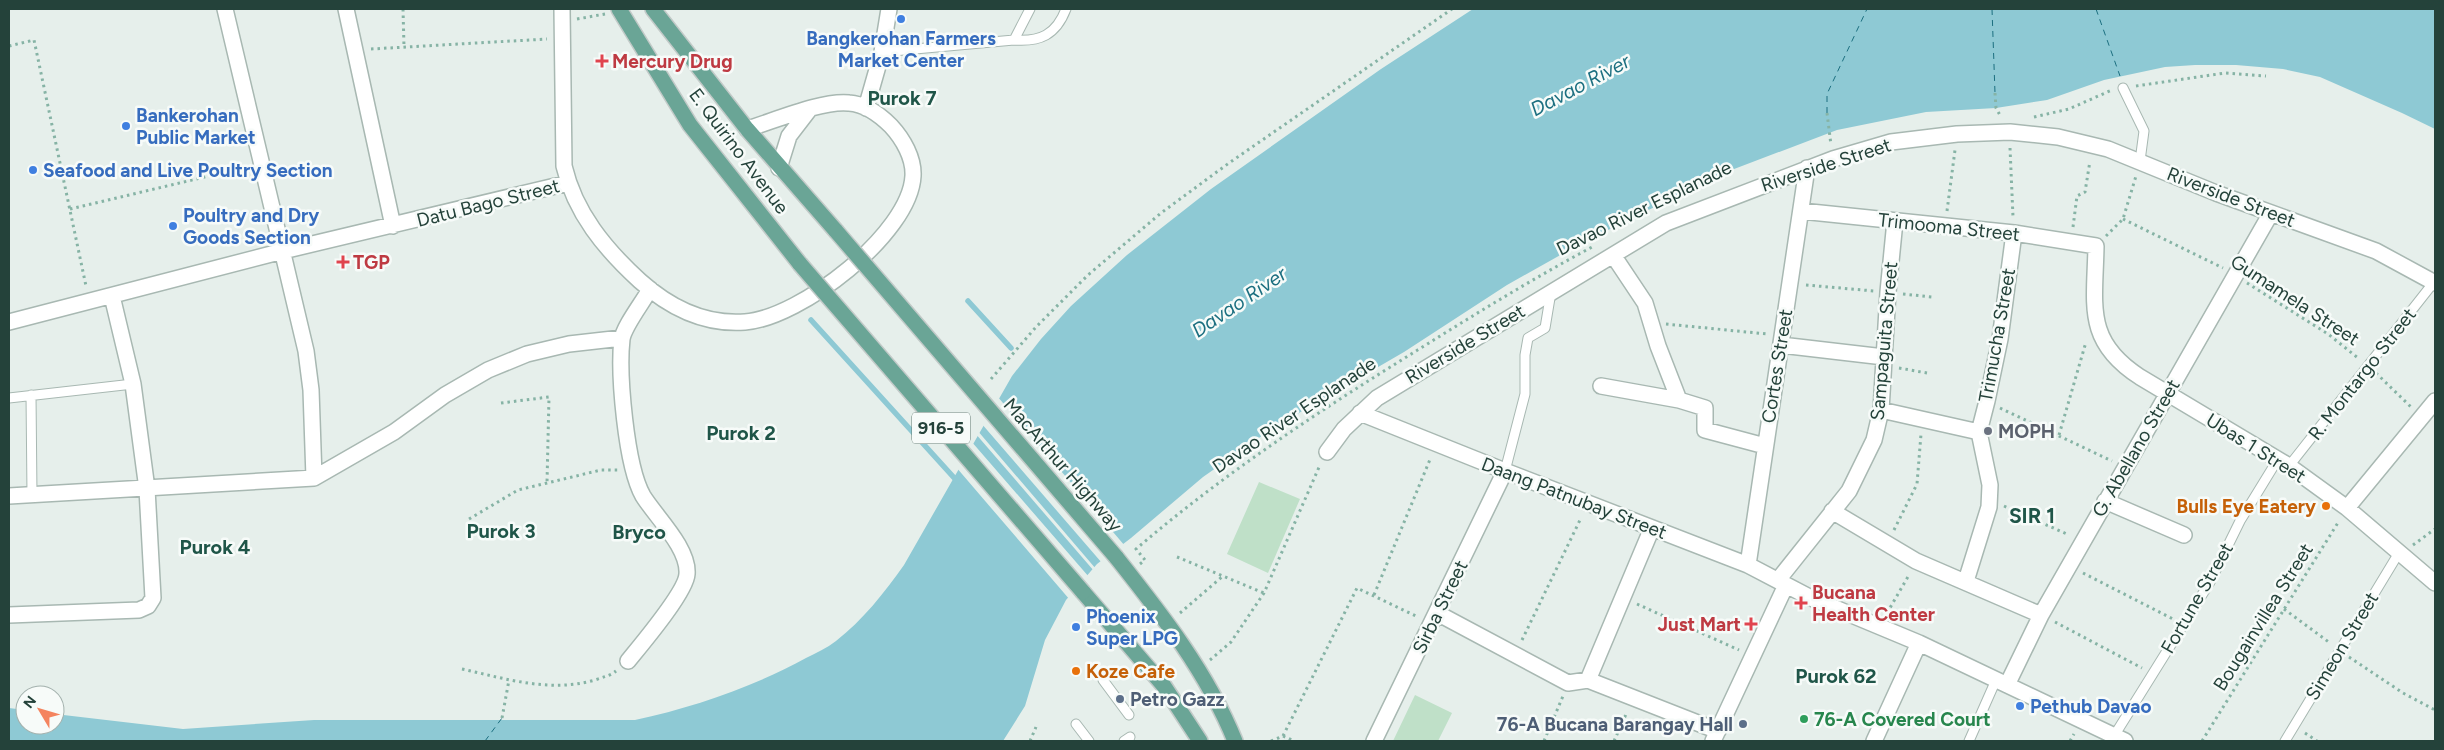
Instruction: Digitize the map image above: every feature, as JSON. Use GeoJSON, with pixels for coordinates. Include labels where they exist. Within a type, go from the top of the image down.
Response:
{"type":"FeatureCollection","features":[{"type":"Feature","properties":{"kind":"main road","name":"E. Quirino Avenue"},"geometry":{"type":"LineString","coordinates":[[653,9],[779,168],[836,231]]}},
{"type":"Feature","properties":{"kind":"main road","name":"E. Quirino Avenue"},"geometry":{"type":"LineString","coordinates":[[620,10],[690,125],[800,264],[1164,686],[1200,741]]}},
{"type":"Feature","properties":{"kind":"main road","name":"MacArthur Highway"},"geometry":{"type":"LineString","coordinates":[[836,231],[1116,557],[1196,663],[1224,713],[1235,741]]}},
{"type":"Feature","properties":{"kind":"street"},"geometry":{"type":"LineString","coordinates":[[225,9],[299,318],[310,380],[314,478]]}},
{"type":"Feature","properties":{"kind":"street"},"geometry":{"type":"LineString","coordinates":[[346,9],[393,226]]}},
{"type":"Feature","properties":{"kind":"street"},"geometry":{"type":"LineString","coordinates":[[747,129],[809,110],[842,103],[866,108],[882,52],[889,9]]}},
{"type":"Feature","properties":{"kind":"street"},"geometry":{"type":"LineString","coordinates":[[562,15],[563,149],[568,183]]}},
{"type":"Feature","properties":{"kind":"street","name":"Datu Bago Street"},"geometry":{"type":"LineString","coordinates":[[9,322],[283,251],[568,183],[581,211],[595,232],[625,267],[650,289],[683,311],[720,322],[746,322],[773,316],[790,309],[852,265],[875,246],[895,222],[908,199],[914,175],[910,155],[898,134],[882,118],[866,108]]}},
{"type":"Feature","properties":{"kind":"street"},"geometry":{"type":"LineString","coordinates":[[779,168],[789,136],[809,110]]}},
{"type":"Feature","properties":{"kind":"street","name":"Riverside Street"},"geometry":{"type":"LineString","coordinates":[[1327,452],[1360,412],[1377,398],[1666,222],[1807,168],[1891,142],[1956,134],[2010,132],[2058,136],[2093,145],[2140,161],[2271,213],[2376,251],[2434,282]]}},
{"type":"Feature","properties":{"kind":"street","name":"Cortes Street"},"geometry":{"type":"LineString","coordinates":[[1748,564],[1807,168]]}},
{"type":"Feature","properties":{"kind":"street","name":"Trimooma Street"},"geometry":{"type":"LineString","coordinates":[[1801,211],[2014,233],[2096,246]]}},
{"type":"Feature","properties":{"kind":"street","name":"G. Abellano Street"},"geometry":{"type":"LineString","coordinates":[[2002,682],[2271,213]]}},
{"type":"Feature","properties":{"kind":"street","name":"Sampaguita Street"},"geometry":{"type":"LineString","coordinates":[[1782,583],[1832,511],[1849,491],[1862,469],[1874,440],[1881,410],[1888,292],[1895,221]]}},
{"type":"Feature","properties":{"kind":"street","name":"Trimucha Street"},"geometry":{"type":"LineString","coordinates":[[1966,581],[1984,524],[1989,499],[1990,485],[1978,432],[1987,401],[2000,339],[2014,233]]}},
{"type":"Feature","properties":{"kind":"street","name":"Ubas 1 Street"},"geometry":{"type":"LineString","coordinates":[[2096,246],[2094,314],[2100,337],[2110,353],[2124,366],[2284,463],[2347,508],[2401,552],[2435,583]]}},
{"type":"Feature","properties":{"kind":"street"},"geometry":{"type":"LineString","coordinates":[[1613,255],[1645,303],[1679,400]]}},
{"type":"Feature","properties":{"kind":"street"},"geometry":{"type":"LineString","coordinates":[[628,661],[660,621],[687,576],[686,561],[643,496],[632,471],[625,419],[622,338],[650,289]]}},
{"type":"Feature","properties":{"kind":"street"},"geometry":{"type":"LineString","coordinates":[[9,615],[139,610],[148,606],[153,598],[147,490],[133,384],[112,296]]}},
{"type":"Feature","properties":{"kind":"street"},"geometry":{"type":"LineString","coordinates":[[9,496],[147,490],[314,478],[394,432],[446,395],[488,370],[528,354],[561,346],[622,338]]}},
{"type":"Feature","properties":{"kind":"street"},"geometry":{"type":"LineString","coordinates":[[1781,340],[1884,361]]}},
{"type":"Feature","properties":{"kind":"street"},"geometry":{"type":"LineString","coordinates":[[1600,386],[1679,400],[1705,408],[1705,430],[1765,446]]}},
{"type":"Feature","properties":{"kind":"street"},"geometry":{"type":"LineString","coordinates":[[2347,508],[2435,401]]}},
{"type":"Feature","properties":{"kind":"street"},"geometry":{"type":"LineString","coordinates":[[1881,410],[1978,432]]}},
{"type":"Feature","properties":{"kind":"street","name":"Daang Patnubay Street"},"geometry":{"type":"LineString","coordinates":[[1360,412],[1506,472],[1748,564],[1811,598],[1919,643],[2120,739]]}},
{"type":"Feature","properties":{"kind":"street","name":"Sirba Street"},"geometry":{"type":"LineString","coordinates":[[1374,741],[1506,472]]}},
{"type":"Feature","properties":{"kind":"street"},"geometry":{"type":"LineString","coordinates":[[2105,501],[2184,536]]}},
{"type":"Feature","properties":{"kind":"street"},"geometry":{"type":"LineString","coordinates":[[1832,511],[1916,561],[1966,581],[2040,615]]}},
{"type":"Feature","properties":{"kind":"street"},"geometry":{"type":"LineString","coordinates":[[1588,680],[1652,528]]}},
{"type":"Feature","properties":{"kind":"street"},"geometry":{"type":"LineString","coordinates":[[1435,618],[1568,683],[1588,680],[1634,698],[1715,736],[1753,656],[1782,583]]}},
{"type":"Feature","properties":{"kind":"street"},"geometry":{"type":"LineString","coordinates":[[1874,741],[1919,643]]}},
{"type":"Feature","properties":{"kind":"lane"},"geometry":{"type":"LineString","coordinates":[[1014,40],[1030,9]]}},
{"type":"Feature","properties":{"kind":"lane"},"geometry":{"type":"LineString","coordinates":[[882,52],[1014,40],[1033,41],[1042,38],[1052,31],[1066,9]]}},
{"type":"Feature","properties":{"kind":"lane"},"geometry":{"type":"LineString","coordinates":[[2123,88],[2144,131],[2140,161]]}},
{"type":"Feature","properties":{"kind":"lane","name":"R. Montargo Street"},"geometry":{"type":"LineString","coordinates":[[2284,463],[2370,366],[2434,282]]}},
{"type":"Feature","properties":{"kind":"lane"},"geometry":{"type":"LineString","coordinates":[[1506,472],[1525,394],[1525,355],[1528,338],[1545,328],[1551,292]]}},
{"type":"Feature","properties":{"kind":"lane"},"geometry":{"type":"LineString","coordinates":[[9,398],[133,384]]}},
{"type":"Feature","properties":{"kind":"lane"},"geometry":{"type":"LineString","coordinates":[[31,395],[32,495]]}},
{"type":"Feature","properties":{"kind":"lane","name":"Fortune Street"},"geometry":{"type":"LineString","coordinates":[[2120,739],[2152,673],[2214,573],[2240,521],[2284,463]]}},
{"type":"Feature","properties":{"kind":"lane","name":"Simeon Street"},"geometry":{"type":"LineString","coordinates":[[2285,741],[2401,552]]}},
{"type":"Feature","properties":{"kind":"lane"},"geometry":{"type":"LineString","coordinates":[[1103,680],[1129,715]]}},
{"type":"Feature","properties":{"kind":"lane"},"geometry":{"type":"LineString","coordinates":[[1969,741],[2002,682]]}},
{"type":"Feature","properties":{"kind":"lane"},"geometry":{"type":"LineString","coordinates":[[1076,724],[1089,741]]}},
{"type":"Feature","properties":{"kind":"path"},"geometry":{"type":"LineString","coordinates":[[403,9],[404,47]]}},
{"type":"Feature","properties":{"kind":"path"},"geometry":{"type":"LineString","coordinates":[[991,378],[1088,275],[1162,213],[1215,172],[1452,9]]}},
{"type":"Feature","properties":{"kind":"path"},"geometry":{"type":"LineString","coordinates":[[562,15],[620,10]]}},
{"type":"Feature","properties":{"kind":"path"},"geometry":{"type":"LineString","coordinates":[[355,51],[561,38]]}},
{"type":"Feature","properties":{"kind":"path"},"geometry":{"type":"LineString","coordinates":[[9,46],[34,40],[90,301]]}},
{"type":"Feature","properties":{"kind":"path"},"geometry":{"type":"LineString","coordinates":[[2030,117],[2055,113],[2102,93],[2123,88],[2225,73],[2266,76]]}},
{"type":"Feature","properties":{"kind":"path"},"geometry":{"type":"LineString","coordinates":[[1993,120],[2002,119],[1996,108],[1995,93]]}},
{"type":"Feature","properties":{"kind":"path"},"geometry":{"type":"LineString","coordinates":[[1827,113],[1831,142]]}},
{"type":"Feature","properties":{"kind":"path"},"geometry":{"type":"LineString","coordinates":[[2010,132],[2014,233]]}},
{"type":"Feature","properties":{"kind":"path"},"geometry":{"type":"LineString","coordinates":[[1945,226],[1956,134]]}},
{"type":"Feature","properties":{"kind":"path"},"geometry":{"type":"LineString","coordinates":[[1822,146],[1840,140]]}},
{"type":"Feature","properties":{"kind":"path"},"geometry":{"type":"LineString","coordinates":[[2071,242],[2077,196],[2085,192],[2093,145]]}},
{"type":"Feature","properties":{"kind":"path"},"geometry":{"type":"LineString","coordinates":[[2096,246],[2123,219],[2140,161]]}},
{"type":"Feature","properties":{"kind":"path"},"geometry":{"type":"LineString","coordinates":[[70,209],[262,163]]}},
{"type":"Feature","properties":{"kind":"path","name":"Gumamela Street"},"geometry":{"type":"LineString","coordinates":[[2123,219],[2186,248],[2234,275],[2328,334],[2370,366],[2421,416]]}},
{"type":"Feature","properties":{"kind":"path","name":"Davao River Esplanade"},"geometry":{"type":"LineString","coordinates":[[1145,560],[1136,549],[1205,492],[1344,396],[1543,273],[1595,245]]}},
{"type":"Feature","properties":{"kind":"path"},"geometry":{"type":"LineString","coordinates":[[1790,284],[1932,297]]}},
{"type":"Feature","properties":{"kind":"path"},"geometry":{"type":"LineString","coordinates":[[1651,323],[1781,340]]}},
{"type":"Feature","properties":{"kind":"path"},"geometry":{"type":"LineString","coordinates":[[2059,435],[2086,341]]}},
{"type":"Feature","properties":{"kind":"path"},"geometry":{"type":"LineString","coordinates":[[1884,361],[1927,373]]}},
{"type":"Feature","properties":{"kind":"path"},"geometry":{"type":"LineString","coordinates":[[501,403],[549,397],[546,483]]}},
{"type":"Feature","properties":{"kind":"path"},"geometry":{"type":"LineString","coordinates":[[1987,401],[2124,467]]}},
{"type":"Feature","properties":{"kind":"path"},"geometry":{"type":"LineString","coordinates":[[1887,544],[1917,484],[1921,419]]}},
{"type":"Feature","properties":{"kind":"path"},"geometry":{"type":"LineString","coordinates":[[1374,595],[1437,443]]}},
{"type":"Feature","properties":{"kind":"path"},"geometry":{"type":"LineString","coordinates":[[469,519],[518,490],[601,470],[632,471]]}},
{"type":"Feature","properties":{"kind":"path"},"geometry":{"type":"LineString","coordinates":[[1210,660],[1231,642],[1264,592],[1313,478]]}},
{"type":"Feature","properties":{"kind":"path"},"geometry":{"type":"LineString","coordinates":[[1989,499],[2083,541]]}},
{"type":"Feature","properties":{"kind":"path"},"geometry":{"type":"LineString","coordinates":[[1512,654],[1521,642],[1588,503]]}},
{"type":"Feature","properties":{"kind":"path","name":"Bougainvillea Street"},"geometry":{"type":"LineString","coordinates":[[2202,741],[2347,508]]}},
{"type":"Feature","properties":{"kind":"path"},"geometry":{"type":"LineString","coordinates":[[2401,552],[2435,529]]}},
{"type":"Feature","properties":{"kind":"path"},"geometry":{"type":"LineString","coordinates":[[1177,557],[1264,592]]}},
{"type":"Feature","properties":{"kind":"path"},"geometry":{"type":"LineString","coordinates":[[1880,626],[1916,561]]}},
{"type":"Feature","properties":{"kind":"path"},"geometry":{"type":"LineString","coordinates":[[2069,566],[2184,624]]}},
{"type":"Feature","properties":{"kind":"path"},"geometry":{"type":"LineString","coordinates":[[1177,615],[1223,576]]}},
{"type":"Feature","properties":{"kind":"path"},"geometry":{"type":"LineString","coordinates":[[1271,741],[1283,736],[1357,588],[1435,618]]}},
{"type":"Feature","properties":{"kind":"path"},"geometry":{"type":"LineString","coordinates":[[1623,598],[1753,656]]}},
{"type":"Feature","properties":{"kind":"path"},"geometry":{"type":"LineString","coordinates":[[2284,609],[2403,693],[2435,710]]}},
{"type":"Feature","properties":{"kind":"path"},"geometry":{"type":"LineString","coordinates":[[2040,615],[2152,673]]}},
{"type":"Feature","properties":{"kind":"path"},"geometry":{"type":"LineString","coordinates":[[462,670],[540,686],[568,686],[611,675],[628,661]]}},
{"type":"Feature","properties":{"kind":"path"},"geometry":{"type":"LineString","coordinates":[[502,718],[508,680]]}},
{"type":"Feature","properties":{"kind":"path"},"geometry":{"type":"LineString","coordinates":[[1544,741],[1568,683]]}},
{"type":"Feature","properties":{"kind":"path"},"geometry":{"type":"LineString","coordinates":[[1614,741],[1634,698]]}},
{"type":"Feature","properties":{"kind":"path"},"geometry":{"type":"LineString","coordinates":[[1030,741],[1036,727]]}},
{"type":"Feature","properties":{"kind":"path"},"geometry":{"type":"LineString","coordinates":[[1283,736],[1294,741]]}},
{"type":"Feature","properties":{"kind":"green space"},"geometry":{"type":"Polygon","coordinates":[[[1259,482],[1300,499],[1268,573],[1227,554],[1259,482]]]}},
{"type":"Feature","properties":{"kind":"green space"},"geometry":{"type":"Polygon","coordinates":[[[1415,695],[1452,713],[1438,741],[1393,741],[1415,695]]]}},
{"type":"Feature","properties":{"kind":"water","name":"Davao River"},"geometry":{"type":"Polygon","coordinates":[[[1473,9],[2435,9],[2435,129],[2320,77],[2283,69],[2236,65],[2195,65],[2165,67],[2104,80],[2047,100],[1996,108],[1926,112],[1837,130],[1721,174],[1580,244],[1507,285],[1404,352],[1273,428],[1203,477],[1097,564],[1066,600],[1045,640],[1025,706],[1003,741],[9,741],[9,708],[15,709],[15,735],[65,735],[65,715],[183,729],[314,720],[635,720],[723,695],[786,668],[836,641],[881,596],[904,565],[1012,376],[1041,339],[1071,306],[1127,255],[1211,189],[1381,69],[1473,9]]]}},
{"type":"Feature","properties":{"kind":"pier"},"geometry":{"type":"Polygon","coordinates":[[[997,396],[1125,546],[1102,563],[981,423],[997,396]]]}},
{"type":"Feature","properties":{"kind":"pier"},"geometry":{"type":"Polygon","coordinates":[[[977,430],[1096,569],[1094,571],[975,433],[977,430]]]}},
{"type":"Feature","properties":{"kind":"pier"},"geometry":{"type":"Polygon","coordinates":[[[971,441],[1089,577],[1070,600],[956,467],[971,441]]]}},
{"type":"Feature","properties":{"kind":"waterway"},"geometry":{"type":"LineString","coordinates":[[968,301],[1011,348]]}},
{"type":"Feature","properties":{"kind":"waterway"},"geometry":{"type":"LineString","coordinates":[[811,320],[957,481]]}},
{"type":"Feature","properties":{"kind":"ferry route"},"geometry":{"type":"LineString","coordinates":[[1827,113],[1827,94],[1867,9]]}},
{"type":"Feature","properties":{"kind":"ferry route"},"geometry":{"type":"LineString","coordinates":[[1992,9],[1995,93]]}},
{"type":"Feature","properties":{"kind":"ferry route"},"geometry":{"type":"LineString","coordinates":[[2096,9],[2120,76]]}},
{"type":"Feature","properties":{"kind":"ferry route"},"geometry":{"type":"LineString","coordinates":[[485,741],[502,718]]}},
{"type":"Feature","properties":{"kind":"place","name":"Bangkerohan Farmers Market Center"},"geometry":{"type":"Point","coordinates":[901,19]}},
{"type":"Feature","properties":{"kind":"place","name":"Mercury Drug"},"geometry":{"type":"Point","coordinates":[602,61]}},
{"type":"Feature","properties":{"kind":"place","name":"Bankerohan Public Market"},"geometry":{"type":"Point","coordinates":[126,126]}},
{"type":"Feature","properties":{"kind":"place","name":"Seafood and Live Poultry Section"},"geometry":{"type":"Point","coordinates":[33,170]}},
{"type":"Feature","properties":{"kind":"place","name":"Poultry and Dry Goods Section"},"geometry":{"type":"Point","coordinates":[173,226]}},
{"type":"Feature","properties":{"kind":"place","name":"TGP"},"geometry":{"type":"Point","coordinates":[343,262]}},
{"type":"Feature","properties":{"kind":"place","name":"MOPH"},"geometry":{"type":"Point","coordinates":[1988,431]}},
{"type":"Feature","properties":{"kind":"place","name":"Bulls Eye Eatery"},"geometry":{"type":"Point","coordinates":[2326,506]}},
{"type":"Feature","properties":{"kind":"place","name":"Bucana Health Center"},"geometry":{"type":"Point","coordinates":[1801,603]}},
{"type":"Feature","properties":{"kind":"place","name":"Just Mart"},"geometry":{"type":"Point","coordinates":[1751,624]}},
{"type":"Feature","properties":{"kind":"place","name":"Phoenix Super LPG"},"geometry":{"type":"Point","coordinates":[1076,627]}},
{"type":"Feature","properties":{"kind":"place","name":"Koze Cafe"},"geometry":{"type":"Point","coordinates":[1076,671]}},
{"type":"Feature","properties":{"kind":"place","name":"Petro Gazz"},"geometry":{"type":"Point","coordinates":[1120,699]}},
{"type":"Feature","properties":{"kind":"place","name":"Pethub Davao"},"geometry":{"type":"Point","coordinates":[2020,706]}},
{"type":"Feature","properties":{"kind":"place","name":"76-A Covered Court"},"geometry":{"type":"Point","coordinates":[1804,719]}},
{"type":"Feature","properties":{"kind":"place","name":"76-A Bucana Barangay Hall"},"geometry":{"type":"Point","coordinates":[1743,724]}},
{"type":"Feature","properties":{"kind":"district","name":"Purok 7"},"geometry":{"type":"Point","coordinates":[902,98]}},
{"type":"Feature","properties":{"kind":"district","name":"Purok 2"},"geometry":{"type":"Point","coordinates":[741,433]}},
{"type":"Feature","properties":{"kind":"district","name":"SIR 1"},"geometry":{"type":"Point","coordinates":[2032,515]}},
{"type":"Feature","properties":{"kind":"district","name":"Purok 3"},"geometry":{"type":"Point","coordinates":[501,531]}},
{"type":"Feature","properties":{"kind":"district","name":"Bryco"},"geometry":{"type":"Point","coordinates":[639,532]}},
{"type":"Feature","properties":{"kind":"district","name":"Purok 4"},"geometry":{"type":"Point","coordinates":[215,547]}},
{"type":"Feature","properties":{"kind":"district","name":"Purok 62"},"geometry":{"type":"Point","coordinates":[1836,676]}}]}
